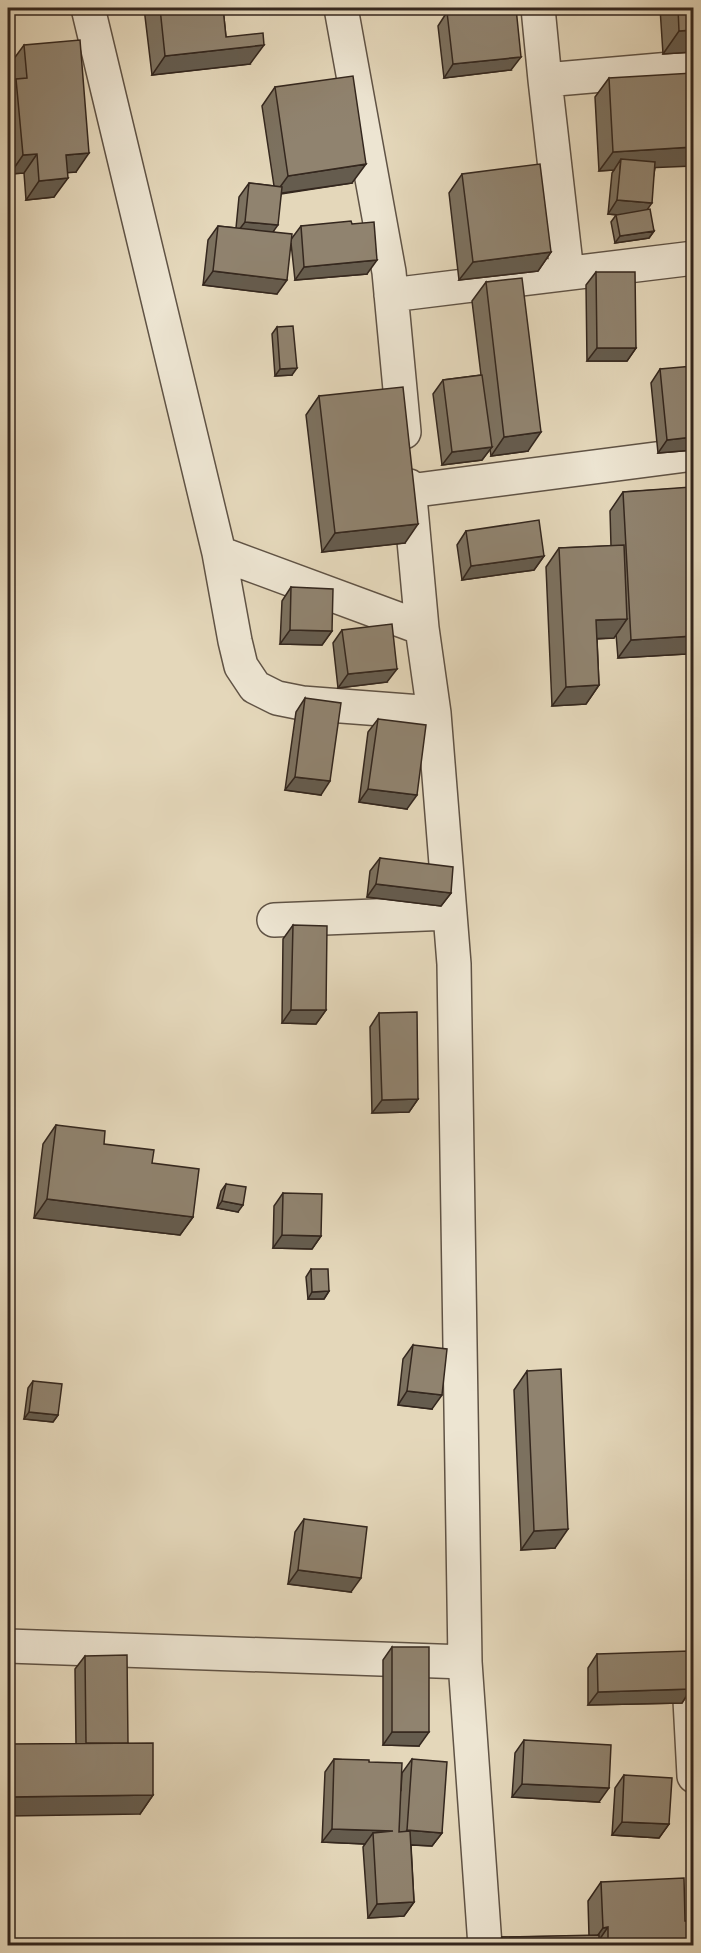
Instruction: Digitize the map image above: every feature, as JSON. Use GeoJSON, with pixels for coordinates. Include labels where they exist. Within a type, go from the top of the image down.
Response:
{"type":"FeatureCollection","features":[{"type":"Feature","properties":{"kind":"street"},"geometry":{"type":"LineString","coordinates":[[88,8],[219,553],[241,666],[255,687],[277,698],[302,703],[434,713]]}},
{"type":"Feature","properties":{"kind":"street"},"geometry":{"type":"LineString","coordinates":[[341,8],[389,272],[422,628],[434,713],[454,964],[465,1662],[485,1946]]}},
{"type":"Feature","properties":{"kind":"street"},"geometry":{"type":"LineString","coordinates":[[538,8],[567,273]]}},
{"type":"Feature","properties":{"kind":"street"},"geometry":{"type":"LineString","coordinates":[[545,80],[693,67]]}},
{"type":"Feature","properties":{"kind":"street"},"geometry":{"type":"LineString","coordinates":[[391,295],[693,258]]}},
{"type":"Feature","properties":{"kind":"street"},"geometry":{"type":"LineString","coordinates":[[409,491],[693,454]]}},
{"type":"Feature","properties":{"kind":"street"},"geometry":{"type":"LineString","coordinates":[[219,553],[422,628]]}},
{"type":"Feature","properties":{"kind":"street"},"geometry":{"type":"LineString","coordinates":[[274,920],[450,913]]}},
{"type":"Feature","properties":{"kind":"street"},"geometry":{"type":"LineString","coordinates":[[8,1646],[465,1662]]}},
{"type":"Feature","properties":{"kind":"street"},"geometry":{"type":"LineString","coordinates":[[689,1681],[693,1776]]}},
{"type":"Feature","properties":{"kind":"building"},"geometry":{"type":"Polygon","coordinates":[[[160,8],[223,8],[226,37],[263,33],[264,45],[165,56],[160,8]]]}},
{"type":"Feature","properties":{"kind":"building"},"geometry":{"type":"Polygon","coordinates":[[[516,8],[521,57],[453,64],[447,12],[516,8]]]}},
{"type":"Feature","properties":{"kind":"building"},"geometry":{"type":"Polygon","coordinates":[[[678,8],[693,8],[693,30],[679,31],[678,8]]]}},
{"type":"Feature","properties":{"kind":"building"},"geometry":{"type":"Polygon","coordinates":[[[80,40],[89,153],[66,155],[68,178],[39,181],[37,154],[23,155],[16,79],[27,78],[24,45],[80,40]]]}},
{"type":"Feature","properties":{"kind":"building"},"geometry":{"type":"Polygon","coordinates":[[[693,73],[693,147],[613,152],[609,78],[693,73]]]}},
{"type":"Feature","properties":{"kind":"building"},"geometry":{"type":"Polygon","coordinates":[[[353,76],[366,164],[288,176],[275,87],[353,76]]]}},
{"type":"Feature","properties":{"kind":"building"},"geometry":{"type":"Polygon","coordinates":[[[621,159],[655,162],[652,203],[617,200],[621,159]]]}},
{"type":"Feature","properties":{"kind":"building"},"geometry":{"type":"Polygon","coordinates":[[[540,164],[551,252],[473,262],[462,174],[540,164]]]}},
{"type":"Feature","properties":{"kind":"building"},"geometry":{"type":"Polygon","coordinates":[[[249,183],[282,187],[278,225],[245,222],[249,183]]]}},
{"type":"Feature","properties":{"kind":"building"},"geometry":{"type":"Polygon","coordinates":[[[650,209],[654,231],[620,236],[616,215],[650,209]]]}},
{"type":"Feature","properties":{"kind":"building"},"geometry":{"type":"Polygon","coordinates":[[[351,221],[352,224],[374,222],[377,260],[304,267],[301,226],[351,221]]]}},
{"type":"Feature","properties":{"kind":"building"},"geometry":{"type":"Polygon","coordinates":[[[218,226],[292,234],[287,280],[213,271],[218,226]]]}},
{"type":"Feature","properties":{"kind":"building"},"geometry":{"type":"Polygon","coordinates":[[[596,272],[635,272],[636,348],[597,348],[596,272]]]}},
{"type":"Feature","properties":{"kind":"building"},"geometry":{"type":"Polygon","coordinates":[[[522,278],[541,432],[504,437],[486,282],[522,278]]]}},
{"type":"Feature","properties":{"kind":"building"},"geometry":{"type":"Polygon","coordinates":[[[293,326],[297,368],[280,369],[277,327],[293,326]]]}},
{"type":"Feature","properties":{"kind":"building"},"geometry":{"type":"Polygon","coordinates":[[[693,366],[693,437],[667,440],[660,369],[693,366]]]}},
{"type":"Feature","properties":{"kind":"building"},"geometry":{"type":"Polygon","coordinates":[[[482,375],[492,447],[452,452],[443,380],[482,375]]]}},
{"type":"Feature","properties":{"kind":"building"},"geometry":{"type":"Polygon","coordinates":[[[403,387],[418,524],[335,533],[319,396],[403,387]]]}},
{"type":"Feature","properties":{"kind":"building"},"geometry":{"type":"Polygon","coordinates":[[[691,487],[693,636],[631,640],[623,492],[691,487]]]}},
{"type":"Feature","properties":{"kind":"building"},"geometry":{"type":"Polygon","coordinates":[[[539,520],[544,556],[471,566],[466,531],[539,520]]]}},
{"type":"Feature","properties":{"kind":"building"},"geometry":{"type":"Polygon","coordinates":[[[624,545],[627,619],[596,620],[599,685],[566,687],[559,548],[624,545]]]}},
{"type":"Feature","properties":{"kind":"building"},"geometry":{"type":"Polygon","coordinates":[[[291,587],[333,589],[332,631],[290,630],[291,587]]]}},
{"type":"Feature","properties":{"kind":"building"},"geometry":{"type":"Polygon","coordinates":[[[392,624],[397,669],[348,674],[342,630],[392,624]]]}},
{"type":"Feature","properties":{"kind":"building"},"geometry":{"type":"Polygon","coordinates":[[[305,698],[341,703],[330,781],[295,777],[305,698]]]}},
{"type":"Feature","properties":{"kind":"building"},"geometry":{"type":"Polygon","coordinates":[[[378,719],[426,725],[417,795],[368,789],[378,719]]]}},
{"type":"Feature","properties":{"kind":"building"},"geometry":{"type":"Polygon","coordinates":[[[380,858],[453,867],[451,893],[376,884],[380,858]]]}},
{"type":"Feature","properties":{"kind":"building"},"geometry":{"type":"Polygon","coordinates":[[[293,925],[327,926],[326,1010],[291,1010],[293,925]]]}},
{"type":"Feature","properties":{"kind":"building"},"geometry":{"type":"Polygon","coordinates":[[[417,1012],[418,1099],[382,1100],[379,1013],[417,1012]]]}},
{"type":"Feature","properties":{"kind":"building"},"geometry":{"type":"Polygon","coordinates":[[[56,1125],[105,1131],[104,1144],[154,1150],[152,1163],[199,1169],[193,1217],[47,1199],[56,1125]]]}},
{"type":"Feature","properties":{"kind":"building"},"geometry":{"type":"Polygon","coordinates":[[[226,1184],[246,1187],[243,1205],[222,1201],[226,1184]]]}},
{"type":"Feature","properties":{"kind":"building"},"geometry":{"type":"Polygon","coordinates":[[[283,1193],[322,1194],[321,1236],[282,1235],[283,1193]]]}},
{"type":"Feature","properties":{"kind":"building"},"geometry":{"type":"Polygon","coordinates":[[[311,1269],[328,1269],[329,1291],[312,1292],[311,1269]]]}},
{"type":"Feature","properties":{"kind":"building"},"geometry":{"type":"Polygon","coordinates":[[[413,1345],[447,1349],[442,1395],[407,1391],[413,1345]]]}},
{"type":"Feature","properties":{"kind":"building"},"geometry":{"type":"Polygon","coordinates":[[[561,1369],[568,1529],[534,1531],[527,1371],[561,1369]]]}},
{"type":"Feature","properties":{"kind":"building"},"geometry":{"type":"Polygon","coordinates":[[[33,1381],[62,1384],[58,1415],[29,1412],[33,1381]]]}},
{"type":"Feature","properties":{"kind":"building"},"geometry":{"type":"Polygon","coordinates":[[[304,1519],[367,1527],[361,1578],[298,1570],[304,1519]]]}},
{"type":"Feature","properties":{"kind":"building"},"geometry":{"type":"Polygon","coordinates":[[[392,1647],[429,1647],[429,1732],[392,1732],[392,1647]]]}},
{"type":"Feature","properties":{"kind":"building"},"geometry":{"type":"Polygon","coordinates":[[[690,1651],[691,1689],[598,1692],[597,1654],[690,1651]]]}},
{"type":"Feature","properties":{"kind":"building"},"geometry":{"type":"Polygon","coordinates":[[[127,1655],[128,1743],[86,1743],[85,1656],[127,1655]]]}},
{"type":"Feature","properties":{"kind":"building"},"geometry":{"type":"Polygon","coordinates":[[[524,1740],[611,1745],[609,1788],[522,1784],[524,1740]]]}},
{"type":"Feature","properties":{"kind":"building"},"geometry":{"type":"Polygon","coordinates":[[[153,1743],[153,1795],[8,1797],[8,1744],[153,1743]]]}},
{"type":"Feature","properties":{"kind":"building"},"geometry":{"type":"Polygon","coordinates":[[[334,1759],[402,1763],[399,1832],[410,1831],[414,1902],[377,1904],[373,1833],[393,1831],[332,1829],[334,1759]]]}},
{"type":"Feature","properties":{"kind":"building"},"geometry":{"type":"Polygon","coordinates":[[[412,1759],[447,1762],[442,1833],[407,1830],[412,1759]]]}},
{"type":"Feature","properties":{"kind":"building"},"geometry":{"type":"Polygon","coordinates":[[[624,1775],[672,1778],[669,1824],[622,1822],[624,1775]]]}},
{"type":"Feature","properties":{"kind":"building"},"geometry":{"type":"Polygon","coordinates":[[[684,1878],[685,1921],[693,1921],[693,1946],[608,1946],[608,1927],[603,1928],[601,1882],[684,1878]]]}},
{"type":"Feature","properties":{"kind":"building"},"geometry":{"type":"Polygon","coordinates":[[[599,1935],[599,1946],[502,1946],[502,1937],[599,1935]]]}},
{"type":"Feature","properties":{"kind":"building"},"geometry":{"type":"Polygon","coordinates":[[[475,1942],[475,1946],[450,1946],[475,1942]]]}}]}
